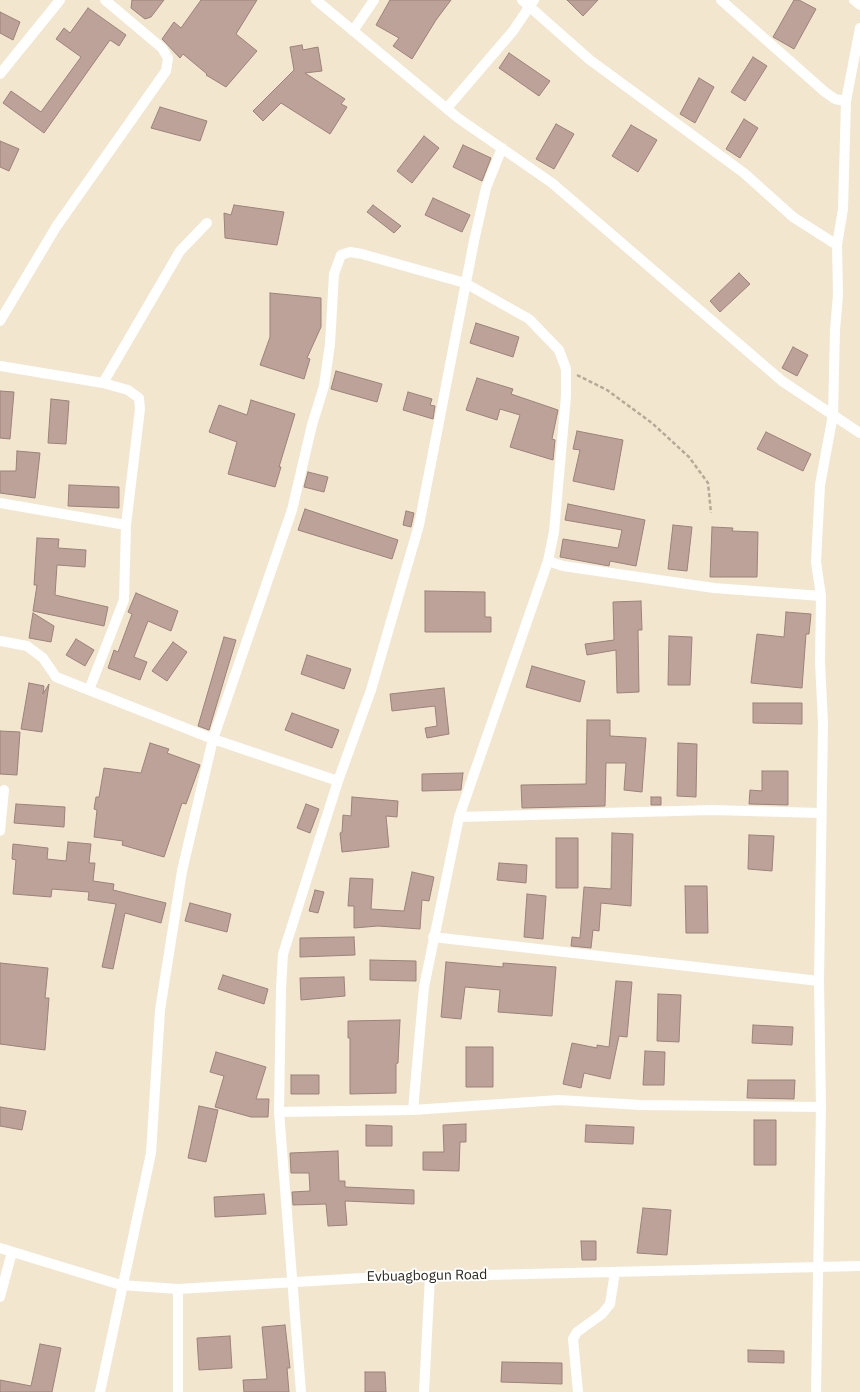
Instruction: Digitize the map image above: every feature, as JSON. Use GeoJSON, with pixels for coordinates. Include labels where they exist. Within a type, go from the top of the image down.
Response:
{"type":"FeatureCollection","features":[{"type":"Feature","properties":{"kind":"street"},"geometry":{"type":"LineString","coordinates":[[0,74],[60,0]]}},
{"type":"Feature","properties":{"kind":"street"},"geometry":{"type":"LineString","coordinates":[[0,321],[56,228],[166,71],[168,58],[162,48],[105,0]]}},
{"type":"Feature","properties":{"kind":"street"},"geometry":{"type":"LineString","coordinates":[[316,0],[447,108],[552,183],[782,381],[860,433]]}},
{"type":"Feature","properties":{"kind":"street"},"geometry":{"type":"LineString","coordinates":[[353,31],[374,0]]}},
{"type":"Feature","properties":{"kind":"street"},"geometry":{"type":"LineString","coordinates":[[721,0],[825,92],[834,99],[846,101]]}},
{"type":"Feature","properties":{"kind":"street"},"geometry":{"type":"LineString","coordinates":[[854,0],[860,5]]}},
{"type":"Feature","properties":{"kind":"street"},"geometry":{"type":"LineString","coordinates":[[447,108],[513,31],[529,2],[590,60],[744,173],[793,217],[837,245]]}},
{"type":"Feature","properties":{"kind":"street"},"geometry":{"type":"LineString","coordinates":[[816,1392],[821,1107],[819,981],[820,813],[824,723],[820,662],[821,596],[816,562],[820,485],[833,415],[834,330],[838,295],[837,245],[843,209],[846,101],[860,28]]}},
{"type":"Feature","properties":{"kind":"street"},"geometry":{"type":"LineString","coordinates":[[301,1392],[290,1282],[279,1112],[283,954],[338,781],[371,690],[419,525],[432,468],[441,403],[464,300],[465,283],[486,188],[502,148]]}},
{"type":"Feature","properties":{"kind":"street"},"geometry":{"type":"LineString","coordinates":[[103,383],[180,251],[207,223]]}},
{"type":"Feature","properties":{"kind":"street"},"geometry":{"type":"LineString","coordinates":[[100,1392],[121,1285],[151,1153],[160,1010],[182,871],[213,739],[292,510],[312,425],[324,386],[330,344],[336,264],[341,255],[350,252],[465,283],[529,320],[559,350],[566,370],[566,396],[554,532],[548,561],[459,817],[422,1004],[413,1110]]}},
{"type":"Feature","properties":{"kind":"street"},"geometry":{"type":"LineString","coordinates":[[0,366],[103,383],[128,390],[139,398],[140,409],[126,525],[124,600],[89,690]]}},
{"type":"Feature","properties":{"kind":"street"},"geometry":{"type":"LineString","coordinates":[[0,503],[126,525]]}},
{"type":"Feature","properties":{"kind":"street"},"geometry":{"type":"LineString","coordinates":[[548,561],[563,566],[714,588],[821,596]]}},
{"type":"Feature","properties":{"kind":"street"},"geometry":{"type":"LineString","coordinates":[[0,641],[27,646],[43,658],[56,677],[213,739],[338,781]]}},
{"type":"Feature","properties":{"kind":"street"},"geometry":{"type":"LineString","coordinates":[[0,831],[4,790]]}},
{"type":"Feature","properties":{"kind":"street"},"geometry":{"type":"LineString","coordinates":[[459,817],[712,810],[820,813]]}},
{"type":"Feature","properties":{"kind":"street"},"geometry":{"type":"LineString","coordinates":[[434,937],[819,981]]}},
{"type":"Feature","properties":{"kind":"street"},"geometry":{"type":"LineString","coordinates":[[279,1112],[413,1110],[559,1100],[640,1105],[821,1107]]}},
{"type":"Feature","properties":{"kind":"street","name":"Evbuagbogun Road"},"geometry":{"type":"LineString","coordinates":[[0,1248],[121,1285],[178,1289],[430,1276],[860,1266]]}},
{"type":"Feature","properties":{"kind":"street"},"geometry":{"type":"LineString","coordinates":[[0,1297],[12,1252]]}},
{"type":"Feature","properties":{"kind":"street"},"geometry":{"type":"LineString","coordinates":[[578,1392],[573,1339],[577,1332],[602,1314],[610,1304],[615,1272]]}},
{"type":"Feature","properties":{"kind":"street"},"geometry":{"type":"LineString","coordinates":[[424,1392],[430,1276]]}},
{"type":"Feature","properties":{"kind":"street"},"geometry":{"type":"LineString","coordinates":[[178,1289],[178,1392]]}},
{"type":"Feature","properties":{"kind":"path"},"geometry":{"type":"LineString","coordinates":[[566,370],[607,390],[652,423],[689,458],[708,483],[711,513]]}},
{"type":"Feature","properties":{"kind":"building"},"geometry":{"type":"Polygon","coordinates":[[[132,0],[164,0],[151,17],[145,19],[131,8],[132,0]]]}},
{"type":"Feature","properties":{"kind":"building"},"geometry":{"type":"Polygon","coordinates":[[[201,0],[257,0],[236,34],[257,51],[226,87],[206,75],[183,54],[180,58],[162,39],[174,22],[181,28],[201,0]]]}},
{"type":"Feature","properties":{"kind":"building"},"geometry":{"type":"Polygon","coordinates":[[[390,0],[451,0],[412,59],[393,46],[399,38],[376,25],[390,0]]]}},
{"type":"Feature","properties":{"kind":"building"},"geometry":{"type":"Polygon","coordinates":[[[567,0],[598,0],[583,16],[567,0]]]}},
{"type":"Feature","properties":{"kind":"building"},"geometry":{"type":"Polygon","coordinates":[[[794,0],[799,0],[816,9],[794,49],[773,37],[794,0]]]}},
{"type":"Feature","properties":{"kind":"building"},"geometry":{"type":"Polygon","coordinates":[[[88,8],[126,35],[119,46],[110,40],[44,133],[3,103],[11,91],[41,112],[81,57],[56,39],[64,28],[70,33],[88,8]]]}},
{"type":"Feature","properties":{"kind":"building"},"geometry":{"type":"Polygon","coordinates":[[[0,12],[20,22],[13,40],[0,33],[0,12]]]}},
{"type":"Feature","properties":{"kind":"building"},"geometry":{"type":"Polygon","coordinates":[[[302,45],[303,50],[318,47],[322,71],[305,73],[345,99],[341,104],[347,107],[330,134],[281,103],[263,121],[253,111],[294,70],[290,47],[302,45]]]}},
{"type":"Feature","properties":{"kind":"building"},"geometry":{"type":"Polygon","coordinates":[[[509,53],[550,81],[539,96],[499,68],[509,53]]]}},
{"type":"Feature","properties":{"kind":"building"},"geometry":{"type":"Polygon","coordinates":[[[753,57],[767,66],[745,101],[731,92],[753,57]]]}},
{"type":"Feature","properties":{"kind":"building"},"geometry":{"type":"Polygon","coordinates":[[[699,78],[714,87],[695,123],[680,114],[699,78]]]}},
{"type":"Feature","properties":{"kind":"building"},"geometry":{"type":"Polygon","coordinates":[[[160,107],[207,121],[200,141],[151,128],[160,107]]]}},
{"type":"Feature","properties":{"kind":"building"},"geometry":{"type":"Polygon","coordinates":[[[744,119],[758,128],[740,158],[726,149],[744,119]]]}},
{"type":"Feature","properties":{"kind":"building"},"geometry":{"type":"Polygon","coordinates":[[[556,124],[574,134],[554,169],[536,159],[556,124]]]}},
{"type":"Feature","properties":{"kind":"building"},"geometry":{"type":"Polygon","coordinates":[[[631,125],[657,140],[638,172],[612,156],[631,125]]]}},
{"type":"Feature","properties":{"kind":"building"},"geometry":{"type":"Polygon","coordinates":[[[424,136],[439,148],[412,183],[397,171],[424,136]]]}},
{"type":"Feature","properties":{"kind":"building"},"geometry":{"type":"Polygon","coordinates":[[[0,141],[19,149],[9,171],[0,167],[0,141]]]}},
{"type":"Feature","properties":{"kind":"building"},"geometry":{"type":"Polygon","coordinates":[[[463,145],[491,158],[482,181],[453,167],[463,145]]]}},
{"type":"Feature","properties":{"kind":"building"},"geometry":{"type":"Polygon","coordinates":[[[433,198],[470,215],[462,232],[425,215],[433,198]]]}},
{"type":"Feature","properties":{"kind":"building"},"geometry":{"type":"Polygon","coordinates":[[[234,205],[284,212],[277,245],[225,238],[224,213],[231,215],[234,205]]]}},
{"type":"Feature","properties":{"kind":"building"},"geometry":{"type":"Polygon","coordinates":[[[373,205],[401,226],[394,233],[367,212],[373,205]]]}},
{"type":"Feature","properties":{"kind":"building"},"geometry":{"type":"Polygon","coordinates":[[[739,273],[750,284],[720,312],[710,301],[739,273]]]}},
{"type":"Feature","properties":{"kind":"building"},"geometry":{"type":"Polygon","coordinates":[[[270,293],[321,298],[321,327],[307,358],[310,359],[304,379],[260,365],[270,337],[270,293]]]}},
{"type":"Feature","properties":{"kind":"building"},"geometry":{"type":"Polygon","coordinates":[[[476,323],[519,337],[513,357],[470,343],[476,323]]]}},
{"type":"Feature","properties":{"kind":"building"},"geometry":{"type":"Polygon","coordinates":[[[793,347],[808,355],[797,376],[782,368],[793,347]]]}},
{"type":"Feature","properties":{"kind":"building"},"geometry":{"type":"Polygon","coordinates":[[[336,371],[382,384],[377,402],[331,389],[336,371]]]}},
{"type":"Feature","properties":{"kind":"building"},"geometry":{"type":"Polygon","coordinates":[[[477,378],[513,389],[511,394],[558,410],[552,439],[555,440],[553,460],[510,447],[520,415],[500,409],[497,420],[466,410],[477,378]]]}},
{"type":"Feature","properties":{"kind":"building"},"geometry":{"type":"Polygon","coordinates":[[[0,391],[14,392],[10,439],[0,438],[0,391]]]}},
{"type":"Feature","properties":{"kind":"building"},"geometry":{"type":"Polygon","coordinates":[[[408,392],[432,399],[430,405],[435,406],[433,419],[403,410],[408,392]]]}},
{"type":"Feature","properties":{"kind":"building"},"geometry":{"type":"Polygon","coordinates":[[[51,399],[69,401],[66,444],[48,443],[51,399]]]}},
{"type":"Feature","properties":{"kind":"building"},"geometry":{"type":"Polygon","coordinates":[[[251,400],[295,414],[275,487],[228,474],[237,442],[209,432],[219,405],[247,415],[251,400]]]}},
{"type":"Feature","properties":{"kind":"building"},"geometry":{"type":"Polygon","coordinates":[[[577,431],[623,440],[614,490],[573,481],[580,450],[573,449],[577,431]]]}},
{"type":"Feature","properties":{"kind":"building"},"geometry":{"type":"Polygon","coordinates":[[[766,432],[811,454],[803,471],[757,449],[766,432]]]}},
{"type":"Feature","properties":{"kind":"building"},"geometry":{"type":"Polygon","coordinates":[[[17,451],[40,453],[35,498],[0,493],[0,471],[16,471],[17,451]]]}},
{"type":"Feature","properties":{"kind":"building"},"geometry":{"type":"Polygon","coordinates":[[[308,472],[328,477],[324,492],[304,487],[308,472]]]}},
{"type":"Feature","properties":{"kind":"building"},"geometry":{"type":"Polygon","coordinates":[[[69,485],[119,487],[119,508],[68,506],[69,485]]]}},
{"type":"Feature","properties":{"kind":"building"},"geometry":{"type":"Polygon","coordinates":[[[568,504],[645,520],[636,566],[610,561],[609,566],[560,557],[563,539],[618,548],[622,530],[565,520],[568,504]]]}},
{"type":"Feature","properties":{"kind":"building"},"geometry":{"type":"Polygon","coordinates":[[[305,509],[398,540],[392,559],[298,530],[305,509]]]}},
{"type":"Feature","properties":{"kind":"building"},"geometry":{"type":"Polygon","coordinates":[[[406,511],[414,513],[411,527],[403,525],[406,511]]]}},
{"type":"Feature","properties":{"kind":"building"},"geometry":{"type":"Polygon","coordinates":[[[673,525],[692,527],[687,571],[668,569],[673,525]]]}},
{"type":"Feature","properties":{"kind":"building"},"geometry":{"type":"Polygon","coordinates":[[[712,527],[733,528],[732,531],[758,532],[757,577],[710,577],[712,527]]]}},
{"type":"Feature","properties":{"kind":"building"},"geometry":{"type":"Polygon","coordinates":[[[37,538],[59,539],[58,548],[86,550],[85,567],[57,565],[55,595],[108,607],[104,626],[33,611],[37,585],[34,585],[37,538]]]}},
{"type":"Feature","properties":{"kind":"building"},"geometry":{"type":"Polygon","coordinates":[[[425,591],[485,592],[485,617],[491,617],[491,632],[425,632],[425,591]]]}},
{"type":"Feature","properties":{"kind":"building"},"geometry":{"type":"Polygon","coordinates":[[[136,593],[178,611],[171,631],[148,621],[134,657],[147,662],[140,680],[108,668],[114,650],[118,652],[132,614],[128,612],[136,593]]]}},
{"type":"Feature","properties":{"kind":"building"},"geometry":{"type":"Polygon","coordinates":[[[641,601],[642,630],[638,630],[639,692],[617,693],[616,650],[587,655],[585,644],[614,640],[613,602],[641,601]]]}},
{"type":"Feature","properties":{"kind":"building"},"geometry":{"type":"Polygon","coordinates":[[[786,612],[811,614],[809,634],[806,634],[802,688],[751,683],[757,634],[784,637],[786,612]]]}},
{"type":"Feature","properties":{"kind":"building"},"geometry":{"type":"Polygon","coordinates":[[[33,613],[54,626],[51,642],[29,638],[33,613]]]}},
{"type":"Feature","properties":{"kind":"building"},"geometry":{"type":"Polygon","coordinates":[[[669,636],[692,637],[690,685],[668,685],[669,636]]]}},
{"type":"Feature","properties":{"kind":"building"},"geometry":{"type":"Polygon","coordinates":[[[224,637],[236,640],[209,730],[198,726],[224,637]]]}},
{"type":"Feature","properties":{"kind":"building"},"geometry":{"type":"Polygon","coordinates":[[[76,639],[94,650],[85,666],[66,655],[76,639]]]}},
{"type":"Feature","properties":{"kind":"building"},"geometry":{"type":"Polygon","coordinates":[[[173,642],[187,652],[167,681],[152,671],[173,642]]]}},
{"type":"Feature","properties":{"kind":"building"},"geometry":{"type":"Polygon","coordinates":[[[307,655],[351,669],[344,689],[301,674],[307,655]]]}},
{"type":"Feature","properties":{"kind":"building"},"geometry":{"type":"Polygon","coordinates":[[[532,666],[585,681],[580,702],[526,687],[532,666]]]}},
{"type":"Feature","properties":{"kind":"building"},"geometry":{"type":"Polygon","coordinates":[[[29,683],[44,686],[43,694],[49,684],[42,732],[21,729],[29,683]]]}},
{"type":"Feature","properties":{"kind":"building"},"geometry":{"type":"Polygon","coordinates":[[[444,688],[449,734],[427,738],[425,728],[437,726],[435,706],[392,711],[390,694],[444,688]]]}},
{"type":"Feature","properties":{"kind":"building"},"geometry":{"type":"Polygon","coordinates":[[[753,703],[802,703],[802,724],[753,723],[753,703]]]}},
{"type":"Feature","properties":{"kind":"building"},"geometry":{"type":"Polygon","coordinates":[[[292,713],[339,730],[332,748],[285,730],[292,713]]]}},
{"type":"Feature","properties":{"kind":"building"},"geometry":{"type":"Polygon","coordinates":[[[587,720],[610,720],[610,736],[646,738],[642,792],[624,790],[626,763],[606,763],[605,806],[522,808],[521,785],[586,784],[587,720]]]}},
{"type":"Feature","properties":{"kind":"building"},"geometry":{"type":"Polygon","coordinates":[[[0,731],[20,732],[17,775],[0,774],[0,731]]]}},
{"type":"Feature","properties":{"kind":"building"},"geometry":{"type":"Polygon","coordinates":[[[150,743],[169,749],[167,753],[200,765],[186,804],[182,803],[164,857],[122,845],[123,841],[94,837],[97,810],[94,809],[96,797],[99,797],[104,768],[141,773],[150,743]]]}},
{"type":"Feature","properties":{"kind":"building"},"geometry":{"type":"Polygon","coordinates":[[[678,743],[697,744],[696,797],[677,796],[678,743]]]}},
{"type":"Feature","properties":{"kind":"building"},"geometry":{"type":"Polygon","coordinates":[[[762,771],[788,771],[788,805],[749,804],[750,790],[762,791],[762,771]]]}},
{"type":"Feature","properties":{"kind":"building"},"geometry":{"type":"Polygon","coordinates":[[[463,773],[461,790],[422,791],[422,774],[463,773]]]}},
{"type":"Feature","properties":{"kind":"building"},"geometry":{"type":"Polygon","coordinates":[[[352,797],[398,801],[397,817],[386,816],[389,847],[342,852],[340,833],[342,832],[343,815],[351,816],[352,797]]]}},
{"type":"Feature","properties":{"kind":"building"},"geometry":{"type":"Polygon","coordinates":[[[651,797],[661,797],[661,805],[651,805],[651,797]]]}},
{"type":"Feature","properties":{"kind":"building"},"geometry":{"type":"Polygon","coordinates":[[[16,804],[65,807],[64,827],[14,823],[16,804]]]}},
{"type":"Feature","properties":{"kind":"building"},"geometry":{"type":"Polygon","coordinates":[[[306,804],[319,809],[310,833],[297,828],[306,804]]]}},
{"type":"Feature","properties":{"kind":"building"},"geometry":{"type":"Polygon","coordinates":[[[612,833],[633,834],[631,906],[601,903],[599,931],[593,930],[591,948],[571,946],[572,937],[580,938],[584,887],[611,889],[612,833]]]}},
{"type":"Feature","properties":{"kind":"building"},"geometry":{"type":"Polygon","coordinates":[[[749,835],[774,836],[772,871],[748,869],[749,835]]]}},
{"type":"Feature","properties":{"kind":"building"},"geometry":{"type":"Polygon","coordinates":[[[556,838],[578,838],[578,888],[556,888],[556,838]]]}},
{"type":"Feature","properties":{"kind":"building"},"geometry":{"type":"Polygon","coordinates":[[[68,842],[91,844],[89,863],[95,863],[93,881],[114,884],[113,890],[166,903],[161,923],[125,913],[113,969],[102,967],[116,904],[88,900],[89,892],[52,889],[51,897],[13,894],[16,860],[12,859],[13,844],[48,848],[47,859],[66,861],[68,842]]]}},
{"type":"Feature","properties":{"kind":"building"},"geometry":{"type":"Polygon","coordinates":[[[499,863],[527,865],[526,883],[497,880],[499,863]]]}},
{"type":"Feature","properties":{"kind":"building"},"geometry":{"type":"Polygon","coordinates":[[[412,872],[434,877],[429,901],[422,900],[420,929],[378,926],[354,928],[354,906],[348,906],[350,878],[373,879],[371,909],[404,911],[412,872]]]}},
{"type":"Feature","properties":{"kind":"building"},"geometry":{"type":"Polygon","coordinates":[[[685,886],[707,886],[708,933],[686,933],[685,886]]]}},
{"type":"Feature","properties":{"kind":"building"},"geometry":{"type":"Polygon","coordinates":[[[315,890],[324,892],[318,913],[309,911],[315,890]]]}},
{"type":"Feature","properties":{"kind":"building"},"geometry":{"type":"Polygon","coordinates":[[[527,894],[546,896],[543,939],[524,937],[527,894]]]}},
{"type":"Feature","properties":{"kind":"building"},"geometry":{"type":"Polygon","coordinates":[[[190,903],[231,914],[227,932],[185,921],[190,903]]]}},
{"type":"Feature","properties":{"kind":"building"},"geometry":{"type":"Polygon","coordinates":[[[354,937],[355,955],[300,957],[300,938],[354,937]]]}},
{"type":"Feature","properties":{"kind":"building"},"geometry":{"type":"Polygon","coordinates":[[[370,960],[416,961],[416,981],[370,980],[370,960]]]}},
{"type":"Feature","properties":{"kind":"building"},"geometry":{"type":"Polygon","coordinates":[[[446,962],[503,967],[503,963],[556,967],[552,1016],[498,1012],[500,990],[465,987],[461,1019],[441,1017],[446,962]]]}},
{"type":"Feature","properties":{"kind":"building"},"geometry":{"type":"Polygon","coordinates":[[[0,963],[48,968],[45,998],[49,998],[45,1050],[0,1044],[0,963]]]}},
{"type":"Feature","properties":{"kind":"building"},"geometry":{"type":"Polygon","coordinates":[[[223,975],[268,989],[264,1004],[218,989],[223,975]]]}},
{"type":"Feature","properties":{"kind":"building"},"geometry":{"type":"Polygon","coordinates":[[[344,977],[345,996],[301,1000],[300,978],[344,977]]]}},
{"type":"Feature","properties":{"kind":"building"},"geometry":{"type":"Polygon","coordinates":[[[616,981],[632,982],[627,1037],[619,1036],[610,1079],[584,1073],[581,1088],[563,1084],[572,1043],[597,1048],[597,1045],[609,1047],[616,981]]]}},
{"type":"Feature","properties":{"kind":"building"},"geometry":{"type":"Polygon","coordinates":[[[658,994],[681,995],[679,1042],[657,1041],[658,994]]]}},
{"type":"Feature","properties":{"kind":"building"},"geometry":{"type":"Polygon","coordinates":[[[400,1020],[398,1063],[396,1064],[396,1093],[350,1094],[350,1038],[348,1038],[348,1021],[400,1020]]]}},
{"type":"Feature","properties":{"kind":"building"},"geometry":{"type":"Polygon","coordinates":[[[753,1025],[793,1027],[792,1045],[752,1043],[753,1025]]]}},
{"type":"Feature","properties":{"kind":"building"},"geometry":{"type":"Polygon","coordinates":[[[466,1047],[493,1047],[493,1087],[466,1087],[466,1047]]]}},
{"type":"Feature","properties":{"kind":"building"},"geometry":{"type":"Polygon","coordinates":[[[645,1051],[665,1052],[664,1085],[643,1085],[645,1051]]]}},
{"type":"Feature","properties":{"kind":"building"},"geometry":{"type":"Polygon","coordinates":[[[216,1052],[266,1067],[256,1099],[269,1099],[268,1117],[251,1117],[215,1107],[224,1076],[210,1072],[216,1052]]]}},
{"type":"Feature","properties":{"kind":"building"},"geometry":{"type":"Polygon","coordinates":[[[291,1075],[319,1075],[319,1094],[291,1094],[291,1075]]]}},
{"type":"Feature","properties":{"kind":"building"},"geometry":{"type":"Polygon","coordinates":[[[748,1080],[795,1080],[794,1099],[747,1098],[748,1080]]]}},
{"type":"Feature","properties":{"kind":"building"},"geometry":{"type":"Polygon","coordinates":[[[199,1106],[218,1110],[206,1162],[188,1158],[199,1106]]]}},
{"type":"Feature","properties":{"kind":"building"},"geometry":{"type":"Polygon","coordinates":[[[0,1107],[26,1111],[22,1130],[0,1126],[0,1107]]]}},
{"type":"Feature","properties":{"kind":"building"},"geometry":{"type":"Polygon","coordinates":[[[754,1120],[776,1120],[776,1165],[754,1165],[754,1120]]]}},
{"type":"Feature","properties":{"kind":"building"},"geometry":{"type":"Polygon","coordinates":[[[466,1124],[466,1142],[460,1142],[459,1171],[423,1170],[423,1152],[444,1152],[443,1125],[466,1124]]]}},
{"type":"Feature","properties":{"kind":"building"},"geometry":{"type":"Polygon","coordinates":[[[366,1125],[392,1126],[392,1146],[366,1146],[366,1125]]]}},
{"type":"Feature","properties":{"kind":"building"},"geometry":{"type":"Polygon","coordinates":[[[586,1125],[634,1127],[633,1144],[585,1142],[586,1125]]]}},
{"type":"Feature","properties":{"kind":"building"},"geometry":{"type":"Polygon","coordinates":[[[338,1151],[339,1181],[345,1181],[345,1187],[414,1190],[414,1204],[345,1201],[347,1225],[328,1226],[326,1204],[293,1205],[292,1192],[310,1191],[309,1173],[291,1173],[290,1153],[338,1151]]]}},
{"type":"Feature","properties":{"kind":"building"},"geometry":{"type":"Polygon","coordinates":[[[264,1194],[266,1214],[215,1217],[214,1197],[264,1194]]]}},
{"type":"Feature","properties":{"kind":"building"},"geometry":{"type":"Polygon","coordinates":[[[643,1208],[671,1210],[667,1255],[637,1253],[643,1208]]]}},
{"type":"Feature","properties":{"kind":"building"},"geometry":{"type":"Polygon","coordinates":[[[581,1241],[596,1241],[596,1260],[582,1260],[581,1241]]]}},
{"type":"Feature","properties":{"kind":"building"},"geometry":{"type":"Polygon","coordinates":[[[285,1325],[290,1368],[287,1368],[289,1392],[244,1392],[243,1380],[267,1379],[262,1327],[285,1325]]]}},
{"type":"Feature","properties":{"kind":"building"},"geometry":{"type":"Polygon","coordinates":[[[230,1336],[232,1368],[199,1370],[197,1338],[230,1336]]]}},
{"type":"Feature","properties":{"kind":"building"},"geometry":{"type":"Polygon","coordinates":[[[40,1344],[61,1348],[52,1392],[0,1392],[0,1380],[31,1386],[40,1344]]]}},
{"type":"Feature","properties":{"kind":"building"},"geometry":{"type":"Polygon","coordinates":[[[748,1350],[784,1351],[784,1363],[748,1362],[748,1350]]]}},
{"type":"Feature","properties":{"kind":"building"},"geometry":{"type":"Polygon","coordinates":[[[502,1362],[562,1363],[562,1384],[501,1382],[502,1362]]]}},
{"type":"Feature","properties":{"kind":"building"},"geometry":{"type":"Polygon","coordinates":[[[365,1372],[385,1372],[386,1392],[365,1392],[365,1372]]]}}]}
